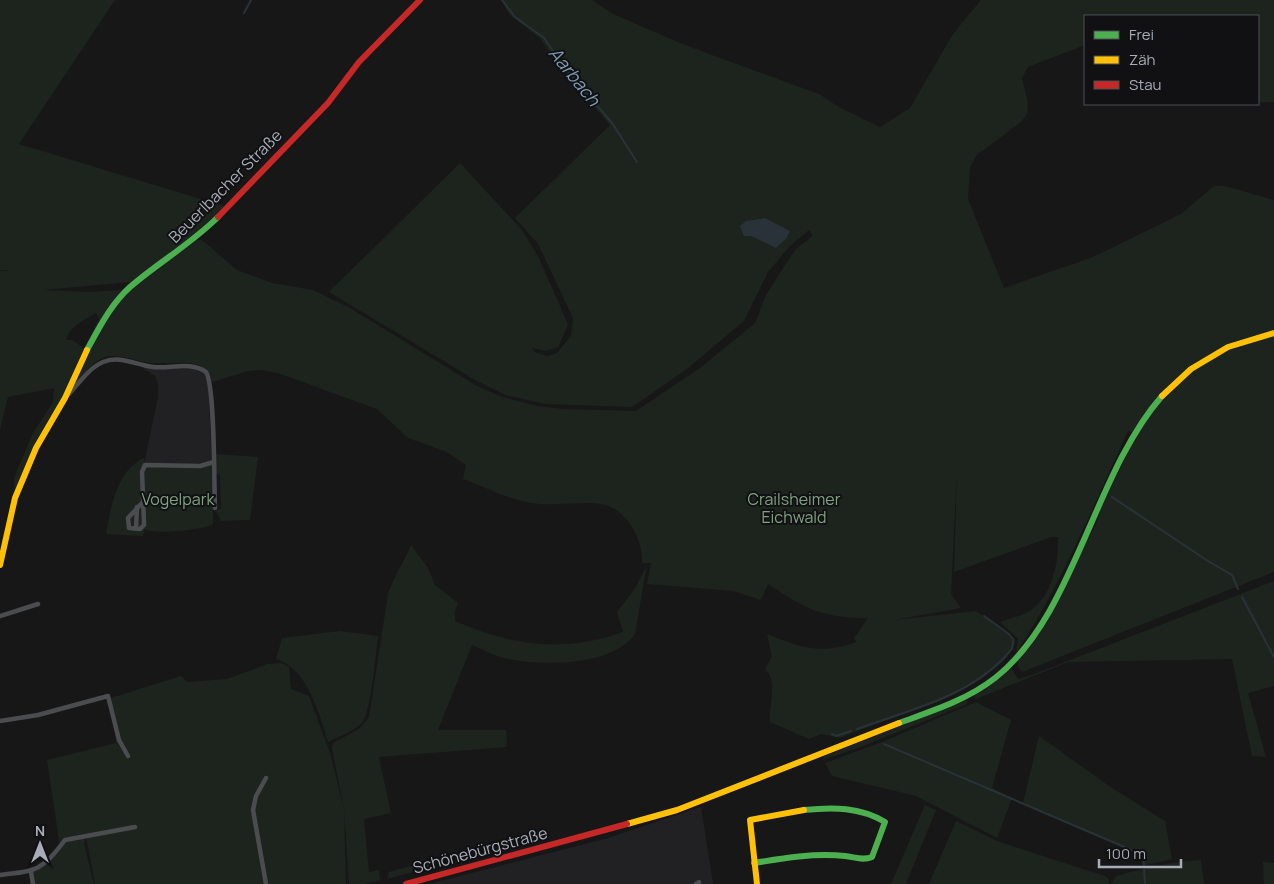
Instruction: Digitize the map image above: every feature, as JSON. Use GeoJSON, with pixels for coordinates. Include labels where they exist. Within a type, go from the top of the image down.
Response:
{"type":"FeatureCollection","features":[{"type":"Feature","properties":{"kind":"main road","name":"Beuerlbacher Straße"},"geometry":{"type":"LineString","coordinates":[[0,565],[15,498],[36,448],[65,398],[85,353],[110,309],[130,287],[199,236],[328,103],[359,62],[420,0]]}},
{"type":"Feature","properties":{"kind":"main road","name":"Schönebürgstraße"},"geometry":{"type":"LineString","coordinates":[[406,884],[562,843],[677,810],[962,699],[988,684],[1011,664],[1039,627],[1065,579],[1116,468],[1142,420],[1164,392],[1189,370],[1232,345],[1274,333]]}},
{"type":"Feature","properties":{"kind":"main road"},"geometry":{"type":"LineString","coordinates":[[754,863],[816,853],[842,854],[866,860],[872,857],[885,822],[861,811],[834,808],[813,809],[750,820],[749,823],[754,863],[758,884]]}},
{"type":"Feature","properties":{"kind":"street"},"geometry":{"type":"LineString","coordinates":[[65,398],[91,370],[107,360],[126,360],[158,367],[199,368],[206,372],[210,380],[215,508]]}},
{"type":"Feature","properties":{"kind":"street"},"geometry":{"type":"LineString","coordinates":[[143,502],[137,507],[127,522],[129,528],[136,529],[144,525],[143,467],[150,464],[200,466],[214,462]]}},
{"type":"Feature","properties":{"kind":"street"},"geometry":{"type":"LineString","coordinates":[[136,529],[137,507]]}},
{"type":"Feature","properties":{"kind":"street"},"geometry":{"type":"LineString","coordinates":[[0,616],[38,604]]}},
{"type":"Feature","properties":{"kind":"street"},"geometry":{"type":"LineString","coordinates":[[0,721],[38,716],[108,696],[119,740],[128,756]]}},
{"type":"Feature","properties":{"kind":"street"},"geometry":{"type":"LineString","coordinates":[[266,778],[256,796],[253,810],[266,884]]}},
{"type":"Feature","properties":{"kind":"street"},"geometry":{"type":"LineString","coordinates":[[0,875],[31,872],[46,864],[65,840],[134,827]]}},
{"type":"Feature","properties":{"kind":"street"},"geometry":{"type":"LineString","coordinates":[[31,872],[33,884]]}},
{"type":"Feature","properties":{"kind":"shaded area"},"geometry":{"type":"Polygon","coordinates":[[[765,218],[790,231],[786,239],[776,248],[751,236],[744,236],[740,226],[746,221],[765,218]]]}},
{"type":"Feature","properties":{"kind":"shaded area"},"geometry":{"type":"Polygon","coordinates":[[[140,366],[191,368],[204,372],[208,383],[212,462],[183,465],[144,464],[158,397],[158,384],[155,376],[140,366]]]}},
{"type":"Feature","properties":{"kind":"shaded area"},"geometry":{"type":"Polygon","coordinates":[[[701,807],[713,884],[429,884],[608,838],[701,807]]]}},
{"type":"Feature","properties":{"kind":"green space","name":"Crailsheimer Eichwald"},"geometry":{"type":"Polygon","coordinates":[[[0,0],[115,0],[19,144],[224,206],[191,240],[130,282],[43,290],[88,292],[122,290],[114,299],[116,303],[197,240],[202,240],[237,270],[272,283],[313,290],[350,308],[477,386],[502,397],[538,406],[563,409],[636,411],[700,368],[755,323],[766,295],[779,274],[796,249],[813,236],[809,230],[790,246],[768,272],[744,321],[687,369],[632,407],[545,404],[506,395],[477,381],[329,292],[460,163],[522,230],[538,256],[568,325],[558,347],[546,351],[532,348],[535,352],[547,356],[557,353],[571,336],[573,318],[538,244],[515,218],[610,125],[558,65],[541,39],[510,15],[501,0],[592,0],[613,14],[685,45],[819,94],[839,107],[880,127],[910,108],[953,34],[981,0],[1274,0],[1274,102],[1259,102],[1259,15],[1084,15],[1084,45],[1028,67],[1022,78],[1028,102],[1027,114],[1021,122],[977,155],[970,167],[968,199],[1004,288],[1093,257],[1181,214],[1214,186],[1225,186],[1274,200],[1274,572],[1022,672],[1018,666],[1018,660],[1038,634],[1096,524],[1101,508],[1137,433],[1128,431],[1048,600],[1016,653],[1018,639],[1000,622],[1026,613],[1042,599],[1048,590],[1055,569],[1058,537],[1051,537],[954,572],[957,469],[951,594],[961,608],[894,620],[976,611],[1013,637],[1013,649],[995,666],[975,680],[954,693],[932,703],[840,738],[821,734],[809,739],[770,722],[772,687],[769,674],[765,669],[772,656],[767,634],[801,646],[821,649],[832,648],[856,642],[854,638],[868,618],[852,618],[826,614],[804,606],[768,584],[761,600],[733,591],[647,584],[651,563],[642,563],[640,545],[633,528],[614,509],[599,504],[532,503],[514,499],[463,479],[466,465],[447,452],[408,438],[377,409],[278,373],[261,370],[248,371],[212,382],[207,370],[192,363],[150,363],[122,357],[105,357],[92,365],[65,398],[30,464],[15,498],[14,478],[33,433],[53,402],[54,388],[8,397],[0,430],[0,271],[13,270],[0,270],[0,0]],[[765,218],[746,221],[751,236],[776,248],[786,239],[765,218]],[[96,313],[82,321],[74,327],[66,340],[72,340],[84,348],[99,319],[96,313]]]}},
{"type":"Feature","properties":{"kind":"green space"},"geometry":{"type":"Polygon","coordinates":[[[216,454],[258,457],[250,520],[221,521],[216,510],[221,509],[220,475],[216,474],[216,454]]]}},
{"type":"Feature","properties":{"kind":"green space","name":"Vogelpark"},"geometry":{"type":"Polygon","coordinates":[[[144,458],[144,469],[146,467],[213,463],[213,524],[179,531],[158,532],[145,529],[143,536],[106,534],[113,501],[121,480],[127,471],[144,458]]]}},
{"type":"Feature","properties":{"kind":"green space"},"geometry":{"type":"Polygon","coordinates":[[[411,545],[428,568],[435,585],[458,603],[455,611],[455,621],[497,636],[538,644],[579,643],[623,632],[617,612],[636,587],[647,564],[635,634],[624,645],[610,653],[573,662],[534,662],[501,657],[472,645],[438,730],[506,730],[507,747],[379,757],[391,813],[364,819],[369,872],[379,870],[380,880],[365,884],[349,884],[344,809],[332,749],[333,743],[359,729],[369,717],[388,594],[411,545]]]}},
{"type":"Feature","properties":{"kind":"green space"},"geometry":{"type":"Polygon","coordinates":[[[1274,581],[1274,686],[1248,693],[1266,757],[1252,756],[1232,659],[1068,662],[976,699],[973,696],[986,689],[1011,668],[1018,679],[1029,676],[1274,581]]]}},
{"type":"Feature","properties":{"kind":"green space"},"geometry":{"type":"Polygon","coordinates":[[[340,631],[378,636],[365,717],[362,723],[355,729],[328,742],[311,693],[296,672],[287,664],[276,659],[282,638],[340,631]]]}},
{"type":"Feature","properties":{"kind":"green space"},"geometry":{"type":"Polygon","coordinates":[[[281,663],[289,667],[291,689],[309,696],[331,756],[344,810],[346,884],[95,884],[86,836],[84,843],[94,884],[32,884],[30,868],[37,869],[60,847],[47,760],[116,743],[122,750],[116,742],[111,698],[181,676],[187,682],[227,679],[267,664],[281,663]]]}},
{"type":"Feature","properties":{"kind":"green space"},"geometry":{"type":"Polygon","coordinates":[[[966,700],[968,702],[965,705],[858,748],[822,760],[823,757],[966,700]]]}},
{"type":"Feature","properties":{"kind":"green space"},"geometry":{"type":"Polygon","coordinates":[[[976,702],[1011,720],[992,788],[1012,798],[997,838],[916,796],[832,776],[825,763],[882,742],[976,702]]]}},
{"type":"Feature","properties":{"kind":"green space"},"geometry":{"type":"Polygon","coordinates":[[[1039,736],[1112,788],[1165,821],[1172,859],[1142,866],[1142,855],[1023,803],[1039,736]]]}},
{"type":"Feature","properties":{"kind":"green space"},"geometry":{"type":"Polygon","coordinates":[[[925,805],[936,810],[906,884],[891,884],[925,805]]]}},
{"type":"Feature","properties":{"kind":"green space"},"geometry":{"type":"Polygon","coordinates":[[[956,821],[997,841],[1105,876],[1108,878],[1109,884],[929,884],[956,821]]]}},
{"type":"Feature","properties":{"kind":"green space"},"geometry":{"type":"Polygon","coordinates":[[[1201,860],[1204,884],[1111,884],[1116,876],[1127,873],[1169,863],[1201,860]]]}},
{"type":"Feature","properties":{"kind":"green space"},"geometry":{"type":"Polygon","coordinates":[[[433,861],[436,866],[387,879],[389,872],[433,861]]]}},
{"type":"Feature","properties":{"kind":"green space"},"geometry":{"type":"Polygon","coordinates":[[[1263,862],[1274,863],[1274,884],[1264,884],[1263,862]]]}},
{"type":"Feature","properties":{"kind":"waterway"},"geometry":{"type":"LineString","coordinates":[[244,13],[251,0]]}},
{"type":"Feature","properties":{"kind":"waterway","name":"Aarbach"},"geometry":{"type":"LineString","coordinates":[[502,0],[515,17],[544,38],[565,68],[612,123],[637,162]]}},
{"type":"Feature","properties":{"kind":"waterway"},"geometry":{"type":"LineString","coordinates":[[1112,497],[1232,575],[1238,589]]}},
{"type":"Feature","properties":{"kind":"waterway"},"geometry":{"type":"LineString","coordinates":[[1242,597],[1274,657]]}},
{"type":"Feature","properties":{"kind":"waterway"},"geometry":{"type":"LineString","coordinates":[[857,729],[953,694],[971,684],[1003,659],[1012,648],[1013,639],[984,616]]}},
{"type":"Feature","properties":{"kind":"waterway"},"geometry":{"type":"LineString","coordinates":[[832,734],[836,736],[851,731]]}},
{"type":"Feature","properties":{"kind":"waterway"},"geometry":{"type":"LineString","coordinates":[[884,744],[1143,855],[1144,864]]}},
{"type":"Feature","properties":{"kind":"waterway"},"geometry":{"type":"LineString","coordinates":[[1144,870],[1145,884]]}},
{"type":"Feature","properties":{"kind":"traffic: fast"},"geometry":{"type":"LineString","coordinates":[[87,350],[106,317],[123,294],[197,236],[218,217]]}},
{"type":"Feature","properties":{"kind":"traffic: fast"},"geometry":{"type":"LineString","coordinates":[[899,723],[973,693],[995,678],[1022,651],[1045,618],[1065,582],[1118,465],[1138,428],[1162,396]]}},
{"type":"Feature","properties":{"kind":"traffic: fast"},"geometry":{"type":"LineString","coordinates":[[754,863],[810,856],[833,855],[862,859],[872,857],[885,822],[866,813],[846,809],[804,810]]}},
{"type":"Feature","properties":{"kind":"traffic: slow"},"geometry":{"type":"LineString","coordinates":[[1162,396],[1191,369],[1228,347],[1274,333]]}},
{"type":"Feature","properties":{"kind":"traffic: slow"},"geometry":{"type":"LineString","coordinates":[[0,565],[15,498],[36,448],[65,398],[87,350]]}},
{"type":"Feature","properties":{"kind":"traffic: slow"},"geometry":{"type":"LineString","coordinates":[[627,824],[677,810],[899,723]]}},
{"type":"Feature","properties":{"kind":"traffic: slow"},"geometry":{"type":"LineString","coordinates":[[757,884],[750,820],[804,810]]}},
{"type":"Feature","properties":{"kind":"traffic: jam"},"geometry":{"type":"LineString","coordinates":[[218,217],[328,103],[359,62],[420,0]]}},
{"type":"Feature","properties":{"kind":"traffic: jam"},"geometry":{"type":"LineString","coordinates":[[406,884],[627,824]]}}]}
